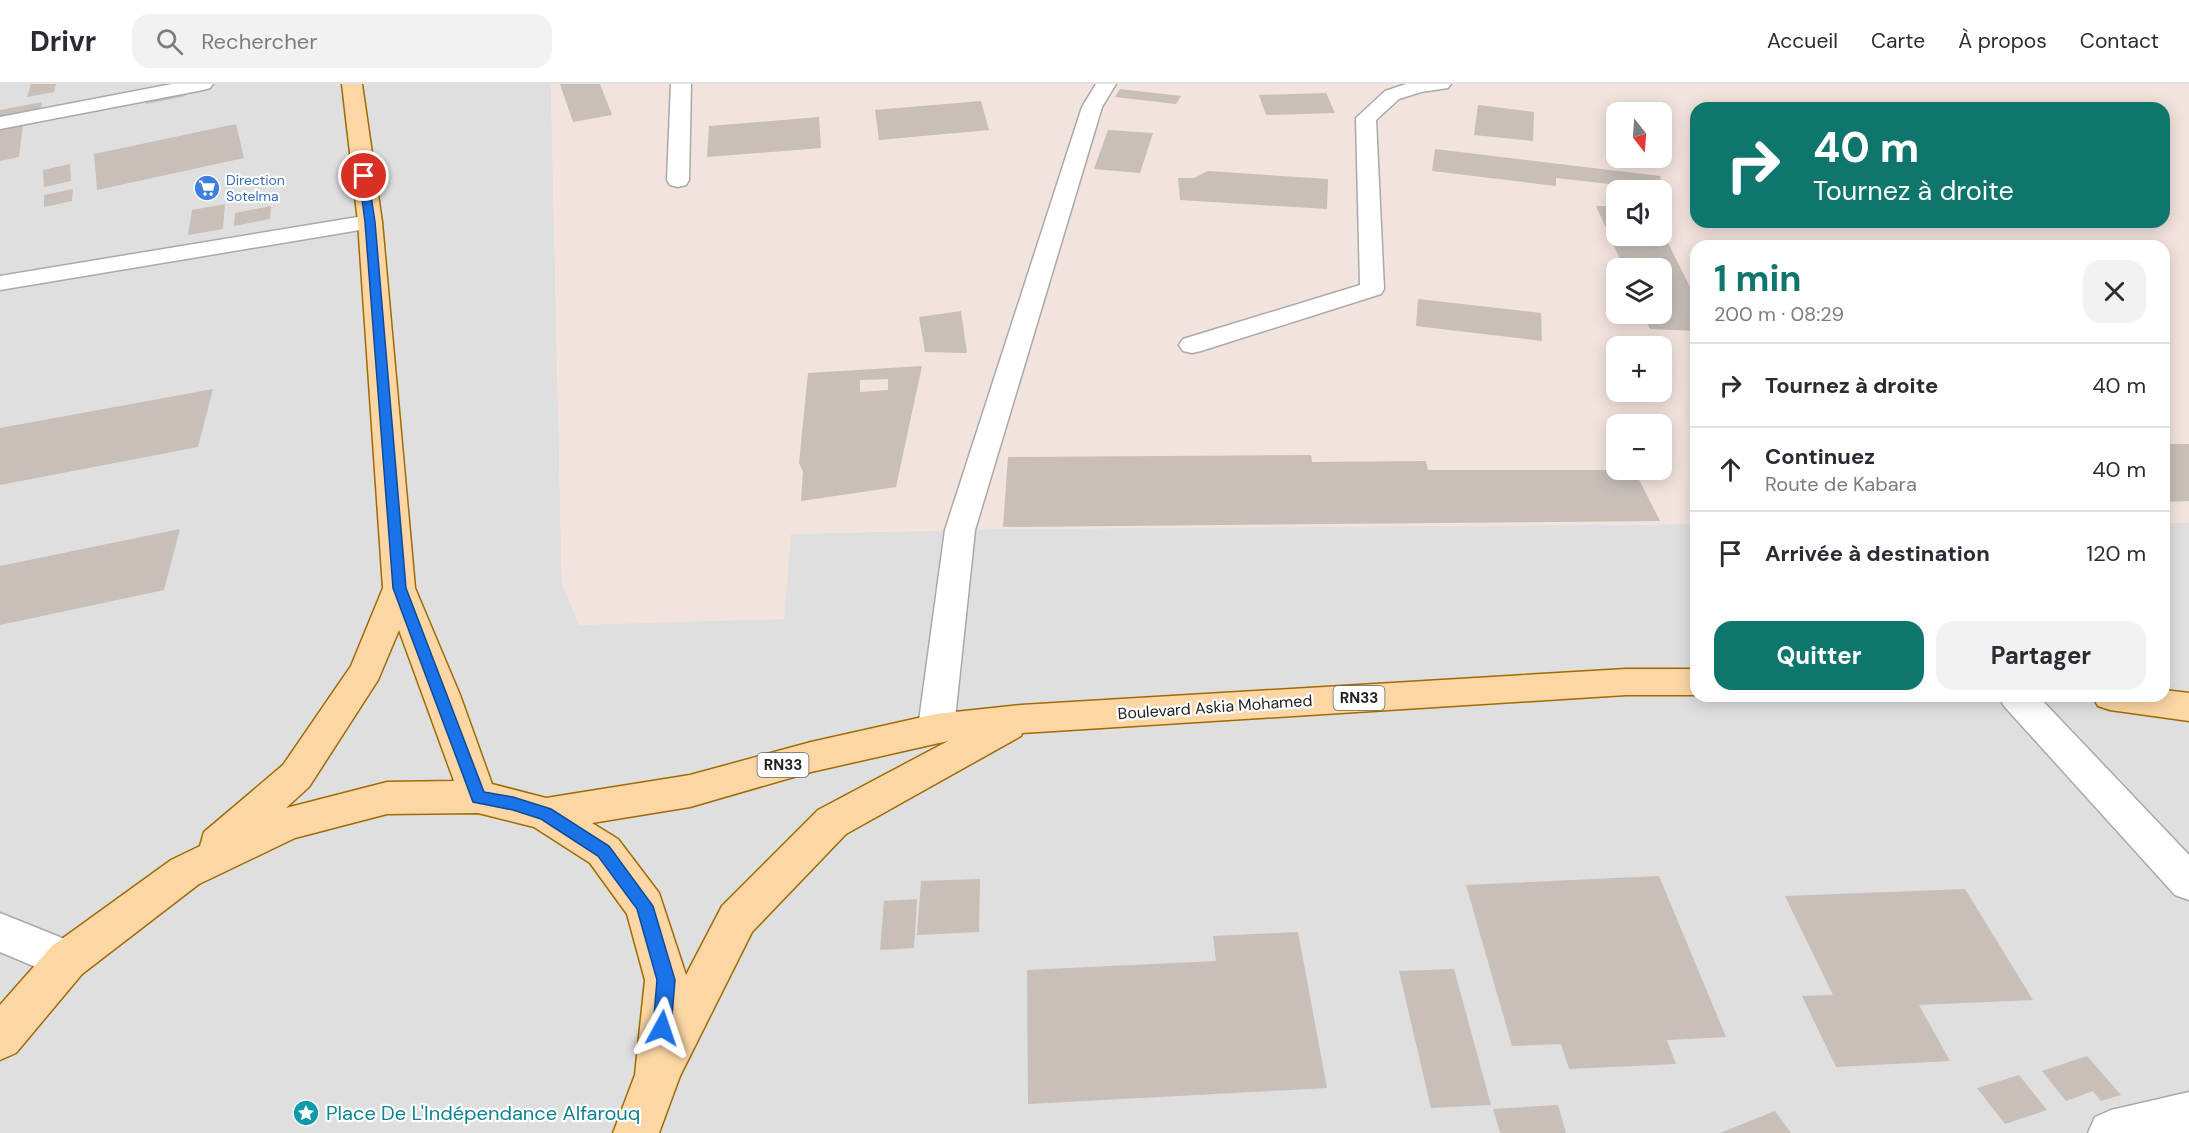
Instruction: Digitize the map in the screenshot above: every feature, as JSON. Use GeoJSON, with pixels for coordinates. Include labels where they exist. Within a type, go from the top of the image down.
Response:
{"type":"FeatureCollection","features":[{"type":"Feature","properties":{"kind":"main road"},"geometry":{"type":"LineString","coordinates":[[352,84],[370,222],[399,588],[442,695],[478,797]]}},
{"type":"Feature","properties":{"kind":"main road"},"geometry":{"type":"LineString","coordinates":[[0,1038],[68,960],[185,872],[296,776],[366,671],[399,588]]}},
{"type":"Feature","properties":{"kind":"main road","name":"Boulevard Askia Mohamed"},"geometry":{"type":"LineString","coordinates":[[1021,719],[1626,682],[1690,682]]}},
{"type":"Feature","properties":{"kind":"main road"},"geometry":{"type":"LineString","coordinates":[[2157,702],[2189,706]]}},
{"type":"Feature","properties":{"kind":"main road"},"geometry":{"type":"LineString","coordinates":[[636,1133],[658,1076],[737,919],[832,822],[1021,719]]}},
{"type":"Feature","properties":{"kind":"main road","name":"RN33"},"geometry":{"type":"LineString","coordinates":[[546,814],[690,791],[811,757],[936,728],[1021,719]]}},
{"type":"Feature","properties":{"kind":"main road"},"geometry":{"type":"LineString","coordinates":[[185,872],[287,824],[387,798],[478,797],[546,814],[604,851],[645,906],[666,980],[658,1076]]}},
{"type":"Feature","properties":{"kind":"street"},"geometry":{"type":"LineString","coordinates":[[0,123],[203,84]]}},
{"type":"Feature","properties":{"kind":"street"},"geometry":{"type":"LineString","coordinates":[[678,180],[681,84]]}},
{"type":"Feature","properties":{"kind":"street"},"geometry":{"type":"LineString","coordinates":[[936,728],[960,530],[1092,107],[1106,84]]}},
{"type":"Feature","properties":{"kind":"street"},"geometry":{"type":"LineString","coordinates":[[1192,345],[1372,289],[1366,118],[1392,94],[1419,86],[1441,84]]}},
{"type":"Feature","properties":{"kind":"street"},"geometry":{"type":"LineString","coordinates":[[0,283],[370,222]]}},
{"type":"Feature","properties":{"kind":"street"},"geometry":{"type":"LineString","coordinates":[[2022,702],[2189,882]]}},
{"type":"Feature","properties":{"kind":"street"},"geometry":{"type":"LineString","coordinates":[[0,932],[68,960]]}},
{"type":"Feature","properties":{"kind":"street"},"geometry":{"type":"LineString","coordinates":[[2111,1133],[2189,1115]]}},
{"type":"Feature","properties":{"kind":"shaded area"},"geometry":{"type":"Polygon","coordinates":[[[0,84],[551,84],[562,584],[791,534],[997,529],[1690,524],[1690,702],[2170,702],[2170,523],[2189,523],[2189,1133],[0,1133],[0,84]]]}},
{"type":"Feature","properties":{"kind":"shaded area"},"geometry":{"type":"Polygon","coordinates":[[[551,84],[2189,84],[2189,523],[2170,523],[2170,240],[1690,240],[1690,524],[997,529],[791,534],[784,619],[579,625],[562,584],[551,84]]]}},
{"type":"Feature","properties":{"kind":"building"},"geometry":{"type":"Polygon","coordinates":[[[31,84],[56,84],[54,92],[27,97],[31,84]]]}},
{"type":"Feature","properties":{"kind":"building"},"geometry":{"type":"Polygon","coordinates":[[[560,84],[600,84],[612,115],[573,122],[560,84]]]}},
{"type":"Feature","properties":{"kind":"building"},"geometry":{"type":"Polygon","coordinates":[[[184,89],[186,96],[146,104],[144,98],[184,89]]]}},
{"type":"Feature","properties":{"kind":"building"},"geometry":{"type":"Polygon","coordinates":[[[1120,89],[1181,96],[1176,104],[1115,97],[1120,89]]]}},
{"type":"Feature","properties":{"kind":"building"},"geometry":{"type":"Polygon","coordinates":[[[1326,93],[1335,113],[1266,115],[1259,95],[1326,93]]]}},
{"type":"Feature","properties":{"kind":"building"},"geometry":{"type":"Polygon","coordinates":[[[981,101],[989,130],[879,140],[875,110],[981,101]]]}},
{"type":"Feature","properties":{"kind":"building"},"geometry":{"type":"Polygon","coordinates":[[[42,102],[41,110],[0,118],[0,110],[42,102]]]}},
{"type":"Feature","properties":{"kind":"building"},"geometry":{"type":"Polygon","coordinates":[[[1478,105],[1534,112],[1533,141],[1474,135],[1478,105]]]}},
{"type":"Feature","properties":{"kind":"building"},"geometry":{"type":"Polygon","coordinates":[[[819,117],[821,148],[707,157],[709,126],[819,117]]]}},
{"type":"Feature","properties":{"kind":"building"},"geometry":{"type":"Polygon","coordinates":[[[236,124],[244,158],[97,190],[94,154],[236,124]]]}},
{"type":"Feature","properties":{"kind":"building"},"geometry":{"type":"Polygon","coordinates":[[[23,125],[19,157],[0,161],[0,130],[23,125]]]}},
{"type":"Feature","properties":{"kind":"building"},"geometry":{"type":"Polygon","coordinates":[[[1108,130],[1153,133],[1140,173],[1094,169],[1108,130]]]}},
{"type":"Feature","properties":{"kind":"building"},"geometry":{"type":"Polygon","coordinates":[[[1435,149],[1660,176],[1661,180],[1606,180],[1606,184],[1556,178],[1556,186],[1432,171],[1435,149]]]}},
{"type":"Feature","properties":{"kind":"building"},"geometry":{"type":"Polygon","coordinates":[[[70,164],[71,181],[44,187],[43,170],[70,164]]]}},
{"type":"Feature","properties":{"kind":"building"},"geometry":{"type":"Polygon","coordinates":[[[1208,171],[1328,179],[1327,209],[1180,200],[1178,178],[1194,178],[1208,171]]]}},
{"type":"Feature","properties":{"kind":"building"},"geometry":{"type":"Polygon","coordinates":[[[73,189],[72,201],[44,207],[44,195],[73,189]]]}},
{"type":"Feature","properties":{"kind":"building"},"geometry":{"type":"Polygon","coordinates":[[[225,204],[223,229],[188,235],[192,210],[225,204]]]}},
{"type":"Feature","properties":{"kind":"building"},"geometry":{"type":"Polygon","coordinates":[[[271,206],[270,219],[234,226],[235,213],[271,206]]]}},
{"type":"Feature","properties":{"kind":"building"},"geometry":{"type":"Polygon","coordinates":[[[1596,206],[1606,206],[1606,228],[1596,206]]]}},
{"type":"Feature","properties":{"kind":"building"},"geometry":{"type":"Polygon","coordinates":[[[1614,246],[1670,246],[1690,287],[1690,331],[1650,329],[1648,324],[1672,324],[1672,258],[1619,258],[1614,246]]]}},
{"type":"Feature","properties":{"kind":"building"},"geometry":{"type":"Polygon","coordinates":[[[1418,299],[1541,313],[1542,341],[1416,326],[1418,299]]]}},
{"type":"Feature","properties":{"kind":"building"},"geometry":{"type":"Polygon","coordinates":[[[961,311],[967,353],[925,352],[919,317],[961,311]]]}},
{"type":"Feature","properties":{"kind":"building"},"geometry":{"type":"Polygon","coordinates":[[[922,366],[896,487],[801,501],[803,472],[799,463],[808,373],[922,366]],[[888,379],[860,380],[860,392],[888,390],[888,379]]]}},
{"type":"Feature","properties":{"kind":"building"},"geometry":{"type":"Polygon","coordinates":[[[213,389],[198,447],[0,485],[0,428],[213,389]]]}},
{"type":"Feature","properties":{"kind":"building"},"geometry":{"type":"Polygon","coordinates":[[[2170,444],[2189,444],[2189,501],[2170,502],[2170,444]]]}},
{"type":"Feature","properties":{"kind":"building"},"geometry":{"type":"Polygon","coordinates":[[[1311,455],[1312,462],[1426,461],[1428,470],[1606,470],[1606,480],[1639,480],[1660,521],[1003,527],[1008,457],[1311,455]]]}},
{"type":"Feature","properties":{"kind":"building"},"geometry":{"type":"Polygon","coordinates":[[[180,529],[164,590],[0,625],[0,566],[180,529]]]}},
{"type":"Feature","properties":{"kind":"building"},"geometry":{"type":"Polygon","coordinates":[[[1659,876],[1726,1037],[1667,1040],[1676,1064],[1569,1069],[1561,1044],[1512,1046],[1466,885],[1659,876]]]}},
{"type":"Feature","properties":{"kind":"building"},"geometry":{"type":"Polygon","coordinates":[[[980,879],[979,932],[917,935],[921,881],[980,879]]]}},
{"type":"Feature","properties":{"kind":"building"},"geometry":{"type":"Polygon","coordinates":[[[1965,889],[2033,1000],[1919,1005],[1950,1061],[1836,1067],[1802,996],[1833,995],[1785,896],[1965,889]]]}},
{"type":"Feature","properties":{"kind":"building"},"geometry":{"type":"Polygon","coordinates":[[[917,899],[914,948],[880,950],[884,901],[917,899]]]}},
{"type":"Feature","properties":{"kind":"building"},"geometry":{"type":"Polygon","coordinates":[[[1298,932],[1327,1088],[1028,1104],[1027,970],[1216,961],[1213,936],[1298,932]]]}},
{"type":"Feature","properties":{"kind":"building"},"geometry":{"type":"Polygon","coordinates":[[[1454,969],[1491,1105],[1431,1108],[1399,971],[1454,969]]]}},
{"type":"Feature","properties":{"kind":"building"},"geometry":{"type":"Polygon","coordinates":[[[2087,1056],[2121,1095],[2101,1101],[2093,1091],[2066,1101],[2042,1071],[2087,1056]]]}},
{"type":"Feature","properties":{"kind":"building"},"geometry":{"type":"Polygon","coordinates":[[[2019,1075],[2047,1110],[2005,1124],[1977,1088],[2019,1075]]]}},
{"type":"Feature","properties":{"kind":"building"},"geometry":{"type":"Polygon","coordinates":[[[1558,1105],[1566,1133],[1500,1133],[1493,1109],[1558,1105]]]}},
{"type":"Feature","properties":{"kind":"building"},"geometry":{"type":"Polygon","coordinates":[[[1775,1111],[1791,1133],[1720,1133],[1775,1111]]]}},
{"type":"Feature","properties":{"kind":"place","name":"Direction Sotelma"},"geometry":{"type":"Point","coordinates":[207,188]}},
{"type":"Feature","properties":{"kind":"place","name":"Place De L'Indépendance Alfarouq"},"geometry":{"type":"Point","coordinates":[306,1113]}},
{"type":"Feature","properties":{"kind":"route"},"geometry":{"type":"LineString","coordinates":[[364,176],[370,222],[399,588],[442,695],[478,797],[546,814],[604,851],[645,906],[666,980],[662,1028]]}}]}
